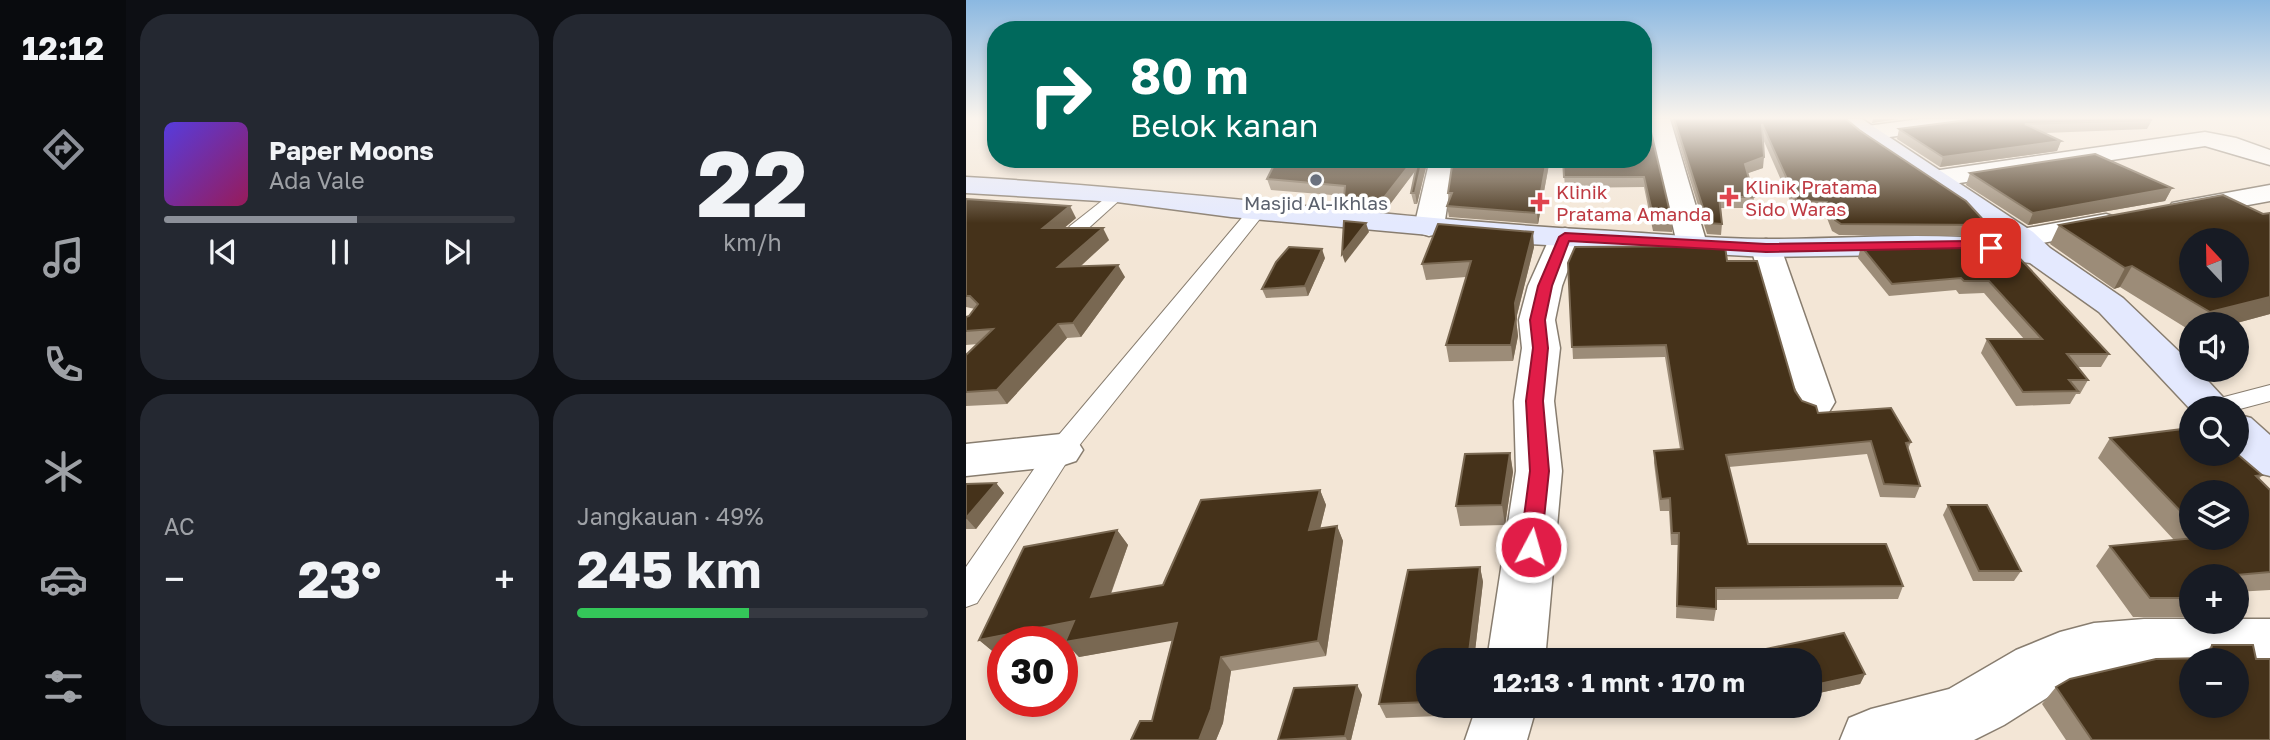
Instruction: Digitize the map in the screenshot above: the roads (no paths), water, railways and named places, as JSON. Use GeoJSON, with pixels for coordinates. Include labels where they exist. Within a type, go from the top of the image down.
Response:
{"type":"FeatureCollection","features":[{"type":"Feature","properties":{"kind":"main road"},"geometry":{"type":"LineString","coordinates":[[1896,154],[2111,305],[2201,396]]}},
{"type":"Feature","properties":{"kind":"main road"},"geometry":{"type":"LineString","coordinates":[[966,185],[1117,194],[1257,211],[1429,227],[1766,248],[1967,245],[2021,240]]}},
{"type":"Feature","properties":{"kind":"main road"},"geometry":{"type":"LineString","coordinates":[[1967,245],[2021,240]]}},
{"type":"Feature","properties":{"kind":"main road"},"geometry":{"type":"LineString","coordinates":[[2249,441],[2270,460]]}},
{"type":"Feature","properties":{"kind":"street"},"geometry":{"type":"LineString","coordinates":[[1668,154],[1692,244]]}},
{"type":"Feature","properties":{"kind":"street"},"geometry":{"type":"LineString","coordinates":[[1933,179],[2106,154]]}},
{"type":"Feature","properties":{"kind":"street"},"geometry":{"type":"LineString","coordinates":[[1429,227],[1439,168]]}},
{"type":"Feature","properties":{"kind":"street"},"geometry":{"type":"LineString","coordinates":[[2021,240],[2270,193]]}},
{"type":"Feature","properties":{"kind":"street"},"geometry":{"type":"LineString","coordinates":[[1517,648],[1539,471],[1534,401],[1541,348],[1537,320],[1545,286],[1565,237]]}},
{"type":"Feature","properties":{"kind":"street"},"geometry":{"type":"LineString","coordinates":[[1766,248],[1815,402]]}},
{"type":"Feature","properties":{"kind":"street"},"geometry":{"type":"LineString","coordinates":[[966,460],[1060,450]]}},
{"type":"Feature","properties":{"kind":"street"},"geometry":{"type":"LineString","coordinates":[[1871,740],[1920,731],[1981,706],[2041,666],[2072,655],[2116,648],[2270,646]]}},
{"type":"Feature","properties":{"kind":"street"},"geometry":{"type":"LineString","coordinates":[[1496,740],[1503,718]]}},
{"type":"Feature","properties":{"kind":"lane"},"geometry":{"type":"LineString","coordinates":[[1076,230],[1117,194]]}},
{"type":"Feature","properties":{"kind":"lane"},"geometry":{"type":"LineString","coordinates":[[966,593],[1060,450],[1257,211]]}},
{"type":"Feature","properties":{"kind":"lane"},"geometry":{"type":"LineString","coordinates":[[2249,399],[2270,393]]}},
{"type":"Feature","properties":{"kind":"place","name":"Masjid Al-Ikhlas"},"geometry":{"type":"Point","coordinates":[1316,180]}},
{"type":"Feature","properties":{"kind":"place","name":"Klinik Pratama Sido Waras"},"geometry":{"type":"Point","coordinates":[1729,197]}},
{"type":"Feature","properties":{"kind":"place","name":"Klinik Pratama Amanda"},"geometry":{"type":"Point","coordinates":[1540,202]}}]}
